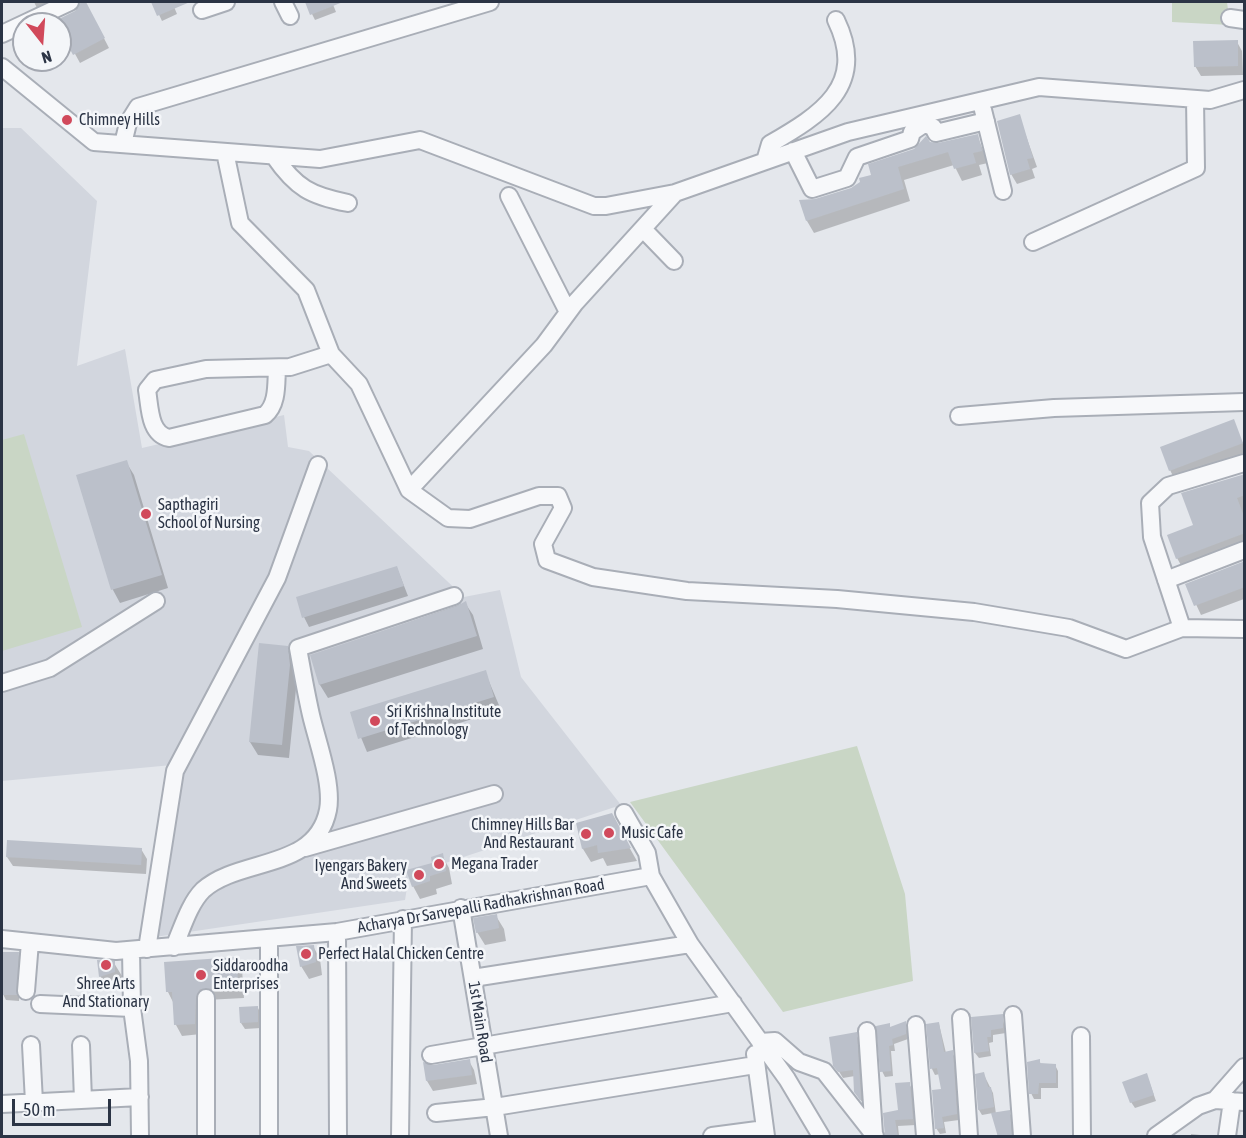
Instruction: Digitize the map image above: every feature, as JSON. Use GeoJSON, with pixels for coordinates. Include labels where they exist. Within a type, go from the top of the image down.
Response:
{"type":"FeatureCollection","features":[{"type":"Feature","properties":{"kind":"street"},"geometry":{"type":"LineString","coordinates":[[2,34],[69,2]]}},
{"type":"Feature","properties":{"kind":"street"},"geometry":{"type":"LineString","coordinates":[[202,10],[226,2]]}},
{"type":"Feature","properties":{"kind":"street"},"geometry":{"type":"LineString","coordinates":[[123,144],[128,123],[138,107],[490,2]]}},
{"type":"Feature","properties":{"kind":"street"},"geometry":{"type":"LineString","coordinates":[[765,161],[770,144],[814,118],[839,91],[846,51],[836,20]]}},
{"type":"Feature","properties":{"kind":"street"},"geometry":{"type":"LineString","coordinates":[[2,67],[94,142],[320,159],[420,140],[594,206],[606,206],[675,193],[848,132],[1039,87],[1210,100],[1245,90]]}},
{"type":"Feature","properties":{"kind":"street"},"geometry":{"type":"LineString","coordinates":[[1033,242],[1196,168],[1195,99]]}},
{"type":"Feature","properties":{"kind":"street"},"geometry":{"type":"LineString","coordinates":[[981,101],[1004,191]]}},
{"type":"Feature","properties":{"kind":"street"},"geometry":{"type":"LineString","coordinates":[[793,151],[812,189],[847,178],[857,157],[910,139],[912,132],[924,124],[933,127],[936,133],[986,121]]}},
{"type":"Feature","properties":{"kind":"street"},"geometry":{"type":"LineString","coordinates":[[225,152],[240,223],[306,290],[331,354],[359,384],[409,490],[448,518],[470,519],[539,496],[558,496],[563,508],[543,544],[548,560],[593,577],[687,591],[837,599],[974,612],[1069,628],[1126,649],[1182,628],[1245,629]]}},
{"type":"Feature","properties":{"kind":"street"},"geometry":{"type":"LineString","coordinates":[[274,156],[285,172],[306,190],[348,203]]}},
{"type":"Feature","properties":{"kind":"street"},"geometry":{"type":"LineString","coordinates":[[409,490],[544,345],[568,312],[675,193]]}},
{"type":"Feature","properties":{"kind":"street"},"geometry":{"type":"LineString","coordinates":[[509,196],[568,312]]}},
{"type":"Feature","properties":{"kind":"street"},"geometry":{"type":"LineString","coordinates":[[643,229],[674,261]]}},
{"type":"Feature","properties":{"kind":"street"},"geometry":{"type":"LineString","coordinates":[[277,368],[272,410],[265,415],[169,438],[161,436],[154,429],[147,390],[155,380],[206,369],[277,368],[308,363],[331,354]]}},
{"type":"Feature","properties":{"kind":"street"},"geometry":{"type":"LineString","coordinates":[[959,416],[1054,408],[1245,402]]}},
{"type":"Feature","properties":{"kind":"street"},"geometry":{"type":"LineString","coordinates":[[1182,628],[1152,537],[1150,503],[1168,486],[1245,463]]}},
{"type":"Feature","properties":{"kind":"street"},"geometry":{"type":"LineString","coordinates":[[140,1137],[139,1061],[132,1008],[139,949],[175,771],[277,578],[318,465]]}},
{"type":"Feature","properties":{"kind":"street"},"geometry":{"type":"LineString","coordinates":[[1166,580],[1245,550]]}},
{"type":"Feature","properties":{"kind":"street"},"geometry":{"type":"LineString","coordinates":[[298,850],[316,836],[328,808],[326,780],[298,648],[454,596]]}},
{"type":"Feature","properties":{"kind":"street"},"geometry":{"type":"LineString","coordinates":[[2,683],[26,678],[58,664],[156,601]]}},
{"type":"Feature","properties":{"kind":"street"},"geometry":{"type":"LineString","coordinates":[[174,947],[190,910],[202,891],[218,880],[276,861],[298,850],[494,794]]}},
{"type":"Feature","properties":{"kind":"street"},"geometry":{"type":"LineString","coordinates":[[624,813],[648,853],[651,876],[690,944],[787,1079],[821,1137]]}},
{"type":"Feature","properties":{"kind":"street","name":"Acharya Dr Sarvepalli Radhakrishnan Road"},"geometry":{"type":"LineString","coordinates":[[2,939],[116,951],[337,932],[461,908],[651,876]]}},
{"type":"Feature","properties":{"kind":"street","name":"1st Main Road"},"geometry":{"type":"LineString","coordinates":[[461,908],[500,1137]]}},
{"type":"Feature","properties":{"kind":"street"},"geometry":{"type":"LineString","coordinates":[[400,1137],[403,919]]}},
{"type":"Feature","properties":{"kind":"street"},"geometry":{"type":"LineString","coordinates":[[337,932],[338,1137]]}},
{"type":"Feature","properties":{"kind":"street"},"geometry":{"type":"LineString","coordinates":[[269,938],[269,1137]]}},
{"type":"Feature","properties":{"kind":"street"},"geometry":{"type":"LineString","coordinates":[[26,991],[30,942]]}},
{"type":"Feature","properties":{"kind":"street"},"geometry":{"type":"LineString","coordinates":[[473,978],[690,944]]}},
{"type":"Feature","properties":{"kind":"street"},"geometry":{"type":"LineString","coordinates":[[206,998],[206,1137]]}},
{"type":"Feature","properties":{"kind":"street"},"geometry":{"type":"LineString","coordinates":[[431,1055],[733,1003]]}},
{"type":"Feature","properties":{"kind":"street"},"geometry":{"type":"LineString","coordinates":[[40,1004],[132,1008]]}},
{"type":"Feature","properties":{"kind":"street"},"geometry":{"type":"LineString","coordinates":[[1013,1016],[1022,1137]]}},
{"type":"Feature","properties":{"kind":"street"},"geometry":{"type":"LineString","coordinates":[[961,1018],[969,1137]]}},
{"type":"Feature","properties":{"kind":"street"},"geometry":{"type":"LineString","coordinates":[[916,1025],[925,1137]]}},
{"type":"Feature","properties":{"kind":"street"},"geometry":{"type":"LineString","coordinates":[[867,1031],[875,1136]]}},
{"type":"Feature","properties":{"kind":"street"},"geometry":{"type":"LineString","coordinates":[[1081,1036],[1082,1137]]}},
{"type":"Feature","properties":{"kind":"street"},"geometry":{"type":"LineString","coordinates":[[712,1137],[765,1133],[755,1065],[758,1038]]}},
{"type":"Feature","properties":{"kind":"street"},"geometry":{"type":"LineString","coordinates":[[758,1038],[775,1041],[799,1062],[820,1067],[875,1136]]}},
{"type":"Feature","properties":{"kind":"street"},"geometry":{"type":"LineString","coordinates":[[31,1045],[34,1102]]}},
{"type":"Feature","properties":{"kind":"street"},"geometry":{"type":"LineString","coordinates":[[81,1045],[83,1100]]}},
{"type":"Feature","properties":{"kind":"street"},"geometry":{"type":"LineString","coordinates":[[436,1113],[495,1107],[755,1065]]}},
{"type":"Feature","properties":{"kind":"street"},"geometry":{"type":"LineString","coordinates":[[1227,1137],[1230,1101],[1245,1067]]}},
{"type":"Feature","properties":{"kind":"street"},"geometry":{"type":"LineString","coordinates":[[2,1104],[140,1097]]}},
{"type":"Feature","properties":{"kind":"street"},"geometry":{"type":"LineString","coordinates":[[1156,1137],[1198,1106],[1230,1101]]}},
{"type":"Feature","properties":{"kind":"street"},"geometry":{"type":"LineString","coordinates":[[1180,1137],[1182,1117]]}},
{"type":"Feature","properties":{"kind":"shaded area"},"geometry":{"type":"Polygon","coordinates":[[[2,128],[21,128],[97,201],[77,366],[125,349],[142,448],[284,415],[288,447],[309,451],[464,597],[500,590],[521,677],[621,805],[409,875],[405,900],[148,938],[172,765],[2,781],[2,128]]]}},
{"type":"Feature","properties":{"kind":"green space"},"geometry":{"type":"Polygon","coordinates":[[[1172,2],[1227,2],[1230,25],[1172,22],[1172,2]]]}},
{"type":"Feature","properties":{"kind":"green space"},"geometry":{"type":"Polygon","coordinates":[[[24,434],[82,627],[2,651],[2,440],[24,434]]]}},
{"type":"Feature","properties":{"kind":"green space"},"geometry":{"type":"Polygon","coordinates":[[[857,746],[905,894],[913,981],[783,1012],[630,802],[857,746]]]}},
{"type":"Feature","properties":{"kind":"building"},"geometry":{"type":"Polygon","coordinates":[[[81,2],[86,2],[105,38],[73,55],[72,12],[81,2]]]}},
{"type":"Feature","properties":{"kind":"building"},"geometry":{"type":"Polygon","coordinates":[[[151,2],[190,2],[157,16],[151,2]]]}},
{"type":"Feature","properties":{"kind":"building"},"geometry":{"type":"Polygon","coordinates":[[[305,2],[343,2],[310,15],[305,2]]]}},
{"type":"Feature","properties":{"kind":"building"},"geometry":{"type":"Polygon","coordinates":[[[1238,40],[1238,66],[1194,67],[1193,41],[1238,40]]]}},
{"type":"Feature","properties":{"kind":"building"},"geometry":{"type":"Polygon","coordinates":[[[1020,114],[1033,158],[1027,159],[1030,169],[1010,175],[997,121],[1020,114]]]}},
{"type":"Feature","properties":{"kind":"building"},"geometry":{"type":"Polygon","coordinates":[[[978,134],[982,151],[973,153],[976,163],[954,169],[948,152],[898,167],[904,189],[806,221],[799,200],[815,199],[851,188],[860,182],[859,178],[871,175],[868,164],[914,149],[926,136],[930,142],[938,143],[978,134]]]}},
{"type":"Feature","properties":{"kind":"building"},"geometry":{"type":"Polygon","coordinates":[[[1234,419],[1243,443],[1169,471],[1160,447],[1234,419]]]}},
{"type":"Feature","properties":{"kind":"building"},"geometry":{"type":"Polygon","coordinates":[[[127,460],[162,575],[111,590],[76,475],[127,460]]]}},
{"type":"Feature","properties":{"kind":"building"},"geometry":{"type":"Polygon","coordinates":[[[1245,474],[1245,495],[1237,498],[1245,519],[1245,533],[1176,559],[1167,535],[1193,525],[1181,493],[1245,474]]]}},
{"type":"Feature","properties":{"kind":"building"},"geometry":{"type":"Polygon","coordinates":[[[1245,561],[1245,587],[1194,606],[1185,584],[1245,561]]]}},
{"type":"Feature","properties":{"kind":"building"},"geometry":{"type":"Polygon","coordinates":[[[397,566],[404,586],[302,618],[296,597],[397,566]]]}},
{"type":"Feature","properties":{"kind":"building"},"geometry":{"type":"Polygon","coordinates":[[[466,601],[477,636],[319,685],[310,655],[466,601]]]}},
{"type":"Feature","properties":{"kind":"building"},"geometry":{"type":"Polygon","coordinates":[[[259,643],[288,646],[290,665],[282,745],[249,742],[259,643]]]}},
{"type":"Feature","properties":{"kind":"building"},"geometry":{"type":"Polygon","coordinates":[[[486,670],[494,697],[358,739],[350,712],[486,670]]]}},
{"type":"Feature","properties":{"kind":"building","name":"Music Cafe"},"geometry":{"type":"Polygon","coordinates":[[[612,813],[631,848],[598,853],[597,845],[582,849],[576,823],[612,813]]]}},
{"type":"Feature","properties":{"kind":"building"},"geometry":{"type":"Polygon","coordinates":[[[7,840],[142,848],[141,865],[6,857],[7,840]]]}},
{"type":"Feature","properties":{"kind":"building"},"geometry":{"type":"Polygon","coordinates":[[[443,853],[446,871],[430,876],[430,881],[412,887],[406,870],[432,863],[431,857],[443,853]]]}},
{"type":"Feature","properties":{"kind":"building"},"geometry":{"type":"Polygon","coordinates":[[[497,914],[499,928],[476,933],[473,918],[497,914]]]}},
{"type":"Feature","properties":{"kind":"building","name":"Perfect Halal Chicken Centre"},"geometry":{"type":"Polygon","coordinates":[[[314,945],[316,962],[300,967],[296,946],[314,945]]]}},
{"type":"Feature","properties":{"kind":"building"},"geometry":{"type":"Polygon","coordinates":[[[3,952],[19,952],[17,995],[2,995],[3,952]]]}},
{"type":"Feature","properties":{"kind":"building","name":"Siddaroodha Enterprises"},"geometry":{"type":"Polygon","coordinates":[[[237,957],[238,988],[200,989],[196,997],[195,1024],[174,1025],[172,992],[166,992],[164,962],[237,957]]]}},
{"type":"Feature","properties":{"kind":"building","name":"Shree Arts And Stationary"},"geometry":{"type":"Polygon","coordinates":[[[97,960],[115,961],[115,972],[99,977],[97,960]]]}},
{"type":"Feature","properties":{"kind":"building"},"geometry":{"type":"Polygon","coordinates":[[[258,1006],[258,1022],[240,1023],[239,1007],[258,1006]]]}},
{"type":"Feature","properties":{"kind":"building"},"geometry":{"type":"Polygon","coordinates":[[[1003,1014],[1003,1028],[991,1030],[991,1037],[987,1037],[989,1051],[974,1053],[971,1017],[1003,1014]]]}},
{"type":"Feature","properties":{"kind":"building"},"geometry":{"type":"Polygon","coordinates":[[[906,1021],[906,1034],[892,1039],[893,1045],[889,1046],[891,1071],[880,1072],[876,1026],[890,1023],[890,1027],[906,1021]]]}},
{"type":"Feature","properties":{"kind":"building"},"geometry":{"type":"Polygon","coordinates":[[[939,1022],[944,1052],[953,1050],[957,1114],[942,1117],[944,1128],[935,1129],[932,1090],[941,1089],[937,1068],[930,1069],[926,1024],[939,1022]]]}},
{"type":"Feature","properties":{"kind":"building"},"geometry":{"type":"Polygon","coordinates":[[[857,1032],[861,1100],[854,1092],[853,1070],[838,1072],[833,1066],[829,1037],[857,1032]]]}},
{"type":"Feature","properties":{"kind":"building"},"geometry":{"type":"Polygon","coordinates":[[[470,1059],[472,1075],[426,1081],[423,1062],[433,1065],[470,1059]]]}},
{"type":"Feature","properties":{"kind":"building"},"geometry":{"type":"Polygon","coordinates":[[[1040,1059],[1040,1063],[1056,1064],[1056,1083],[1039,1083],[1038,1094],[1029,1094],[1027,1062],[1040,1059]]]}},
{"type":"Feature","properties":{"kind":"building"},"geometry":{"type":"Polygon","coordinates":[[[984,1072],[988,1087],[991,1087],[994,1107],[978,1110],[975,1074],[984,1072]]]}},
{"type":"Feature","properties":{"kind":"building"},"geometry":{"type":"Polygon","coordinates":[[[1147,1073],[1154,1095],[1130,1103],[1122,1082],[1147,1073]]]}},
{"type":"Feature","properties":{"kind":"building"},"geometry":{"type":"Polygon","coordinates":[[[910,1082],[913,1119],[895,1120],[898,1137],[885,1137],[883,1113],[898,1110],[895,1083],[910,1082]]]}},
{"type":"Feature","properties":{"kind":"building"},"geometry":{"type":"Polygon","coordinates":[[[1010,1110],[1012,1137],[998,1137],[991,1113],[1010,1110]]]}},
{"type":"Feature","properties":{"kind":"place","name":"Chimney Hills"},"geometry":{"type":"Point","coordinates":[67,120]}},
{"type":"Feature","properties":{"kind":"place","name":"Sapthagiri School of Nursing"},"geometry":{"type":"Point","coordinates":[146,514]}},
{"type":"Feature","properties":{"kind":"place","name":"Sri Krishna Institute of Technology"},"geometry":{"type":"Point","coordinates":[375,721]}},
{"type":"Feature","properties":{"kind":"place","name":"Music Cafe"},"geometry":{"type":"Point","coordinates":[609,833]}},
{"type":"Feature","properties":{"kind":"place","name":"Chimney Hills Bar And Restaurant"},"geometry":{"type":"Point","coordinates":[586,834]}},
{"type":"Feature","properties":{"kind":"place","name":"Megana Trader"},"geometry":{"type":"Point","coordinates":[439,864]}},
{"type":"Feature","properties":{"kind":"place","name":"Iyengars Bakery And Sweets"},"geometry":{"type":"Point","coordinates":[419,875]}},
{"type":"Feature","properties":{"kind":"place","name":"Perfect Halal Chicken Centre"},"geometry":{"type":"Point","coordinates":[306,954]}},
{"type":"Feature","properties":{"kind":"place","name":"Shree Arts And Stationary"},"geometry":{"type":"Point","coordinates":[106,965]}},
{"type":"Feature","properties":{"kind":"place","name":"Siddaroodha Enterprises"},"geometry":{"type":"Point","coordinates":[201,975]}}]}
